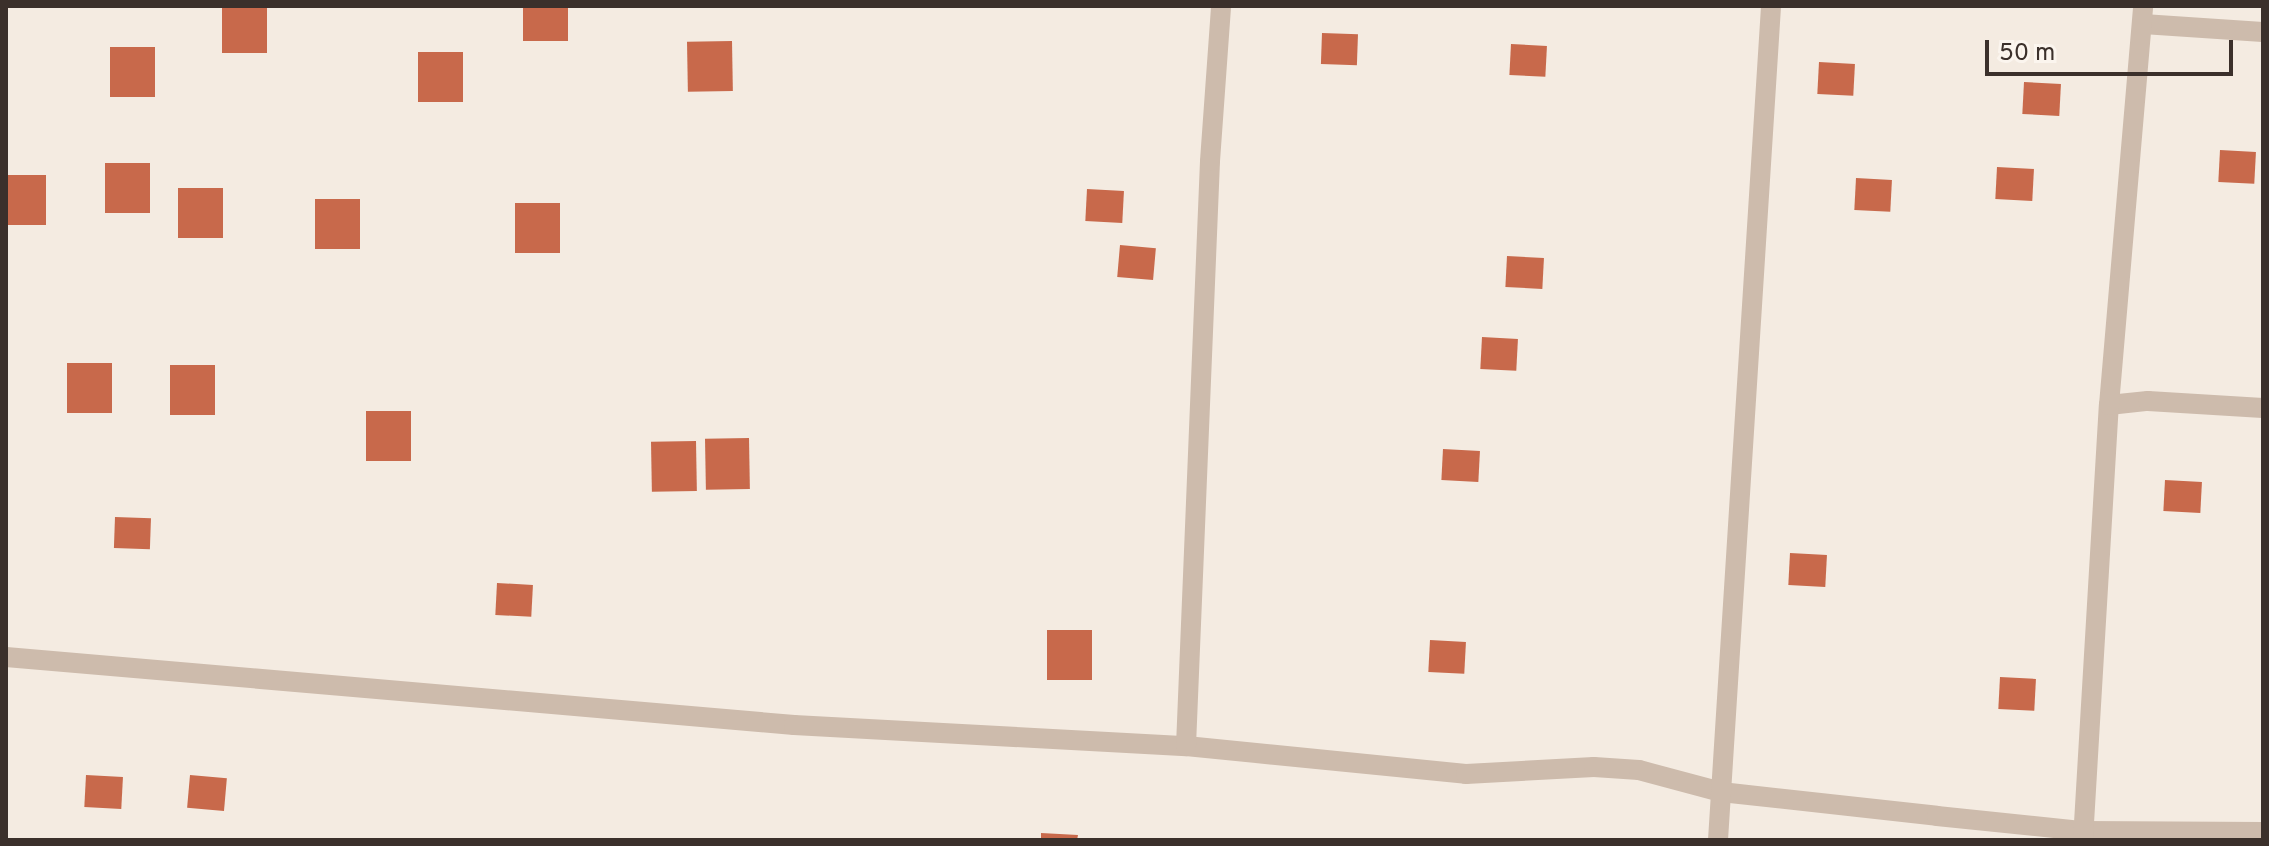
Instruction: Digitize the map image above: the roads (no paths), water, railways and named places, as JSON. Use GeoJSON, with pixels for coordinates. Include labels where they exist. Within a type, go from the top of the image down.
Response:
{"type":"FeatureCollection","features":[{"type":"Feature","properties":{"kind":"street"},"geometry":{"type":"LineString","coordinates":[[1186,746],[1209,176],[1221,6]]}},
{"type":"Feature","properties":{"kind":"street"},"geometry":{"type":"LineString","coordinates":[[1718,840],[1752,366],[1771,6]]}},
{"type":"Feature","properties":{"kind":"street"},"geometry":{"type":"LineString","coordinates":[[2083,836],[2109,405],[2143,15],[2263,32]]}},
{"type":"Feature","properties":{"kind":"street"},"geometry":{"type":"LineString","coordinates":[[2109,405],[2148,401],[2263,408]]}},
{"type":"Feature","properties":{"kind":"street"},"geometry":{"type":"LineString","coordinates":[[6,657],[794,725],[1186,746],[1466,774],[1594,767],[1639,770],[1721,792],[2083,836],[2263,832]]}}]}
